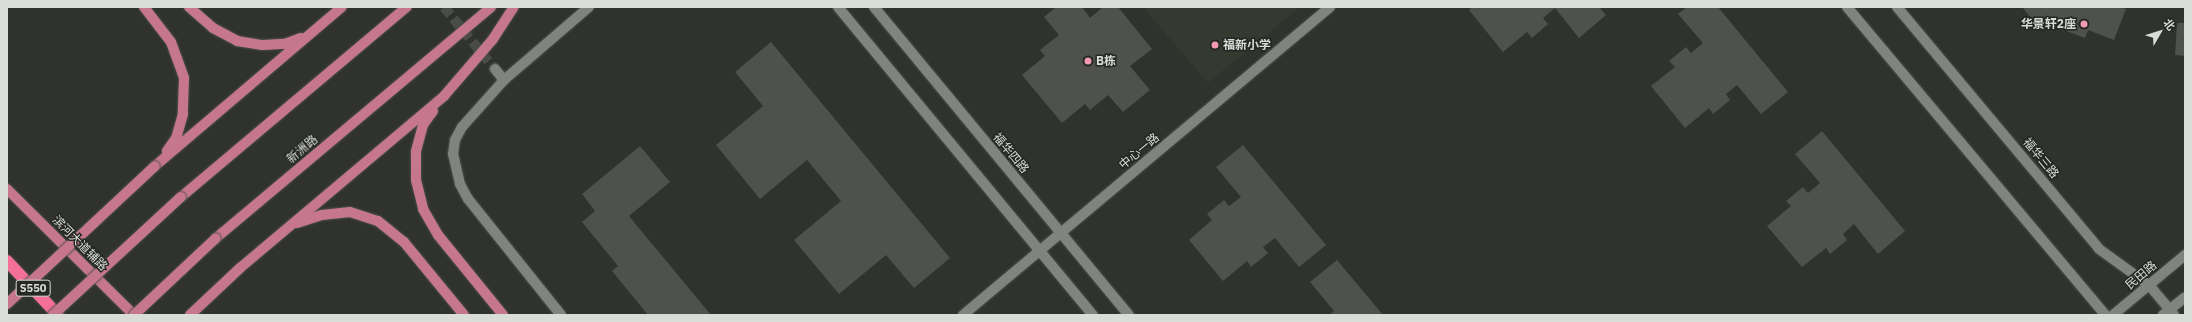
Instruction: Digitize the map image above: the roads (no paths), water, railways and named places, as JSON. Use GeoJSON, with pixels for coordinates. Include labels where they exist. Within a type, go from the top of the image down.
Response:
{"type":"FeatureCollection","features":[{"type":"Feature","properties":{"kind":"highway","name":"S550"},"geometry":{"type":"LineString","coordinates":[[7,261],[58,315]]}},
{"type":"Feature","properties":{"kind":"main road"},"geometry":{"type":"LineString","coordinates":[[144,7],[171,42],[184,78],[185,102],[180,126],[176,138],[155,166]]}},
{"type":"Feature","properties":{"kind":"main road"},"geometry":{"type":"LineString","coordinates":[[189,7],[213,28],[237,41],[263,45],[285,44],[308,36]]}},
{"type":"Feature","properties":{"kind":"main road"},"geometry":{"type":"LineString","coordinates":[[7,304],[155,166],[342,7]]}},
{"type":"Feature","properties":{"kind":"main road"},"geometry":{"type":"LineString","coordinates":[[53,315],[181,197],[407,7]]}},
{"type":"Feature","properties":{"kind":"main road","name":"新洲路"},"geometry":{"type":"LineString","coordinates":[[134,315],[216,238],[491,7]]}},
{"type":"Feature","properties":{"kind":"main road"},"geometry":{"type":"LineString","coordinates":[[503,315],[438,235],[423,209],[416,180],[416,152],[423,125],[444,96],[493,39],[514,7]]}},
{"type":"Feature","properties":{"kind":"main road"},"geometry":{"type":"LineString","coordinates":[[190,315],[240,268],[444,96]]}},
{"type":"Feature","properties":{"kind":"main road","name":"滨河大道辅路"},"geometry":{"type":"LineString","coordinates":[[7,189],[134,315]]}},
{"type":"Feature","properties":{"kind":"main road"},"geometry":{"type":"LineString","coordinates":[[291,225],[322,215],[350,212],[378,221],[404,242],[464,315]]}},
{"type":"Feature","properties":{"kind":"street"},"geometry":{"type":"LineString","coordinates":[[560,315],[479,215],[463,189],[455,168],[455,140],[462,127],[504,80],[590,7]]}},
{"type":"Feature","properties":{"kind":"street"},"geometry":{"type":"LineString","coordinates":[[838,7],[1093,315]]}},
{"type":"Feature","properties":{"kind":"street","name":"福华四路"},"geometry":{"type":"LineString","coordinates":[[874,7],[1129,315]]}},
{"type":"Feature","properties":{"kind":"street","name":"中心一路"},"geometry":{"type":"LineString","coordinates":[[963,315],[1330,7]]}},
{"type":"Feature","properties":{"kind":"street"},"geometry":{"type":"LineString","coordinates":[[1847,7],[2105,315]]}},
{"type":"Feature","properties":{"kind":"street","name":"福华三路"},"geometry":{"type":"LineString","coordinates":[[1897,7],[2099,249],[2149,285],[2169,313]]}},
{"type":"Feature","properties":{"kind":"street"},"geometry":{"type":"LineString","coordinates":[[495,69],[504,80]]}},
{"type":"Feature","properties":{"kind":"street","name":"民田路"},"geometry":{"type":"LineString","coordinates":[[2113,315],[2185,255]]}},
{"type":"Feature","properties":{"kind":"street"},"geometry":{"type":"LineString","coordinates":[[2169,313],[2185,297]]}},
{"type":"Feature","properties":{"kind":"tunnel"},"geometry":{"type":"LineString","coordinates":[[444,7],[495,69]]}},
{"type":"Feature","properties":{"kind":"place","name":"华景轩2座"},"geometry":{"type":"Point","coordinates":[2084,24]}},
{"type":"Feature","properties":{"kind":"place","name":"福新小学"},"geometry":{"type":"Point","coordinates":[1215,45]}},
{"type":"Feature","properties":{"kind":"place","name":"B栋"},"geometry":{"type":"Point","coordinates":[1088,61]}}]}
